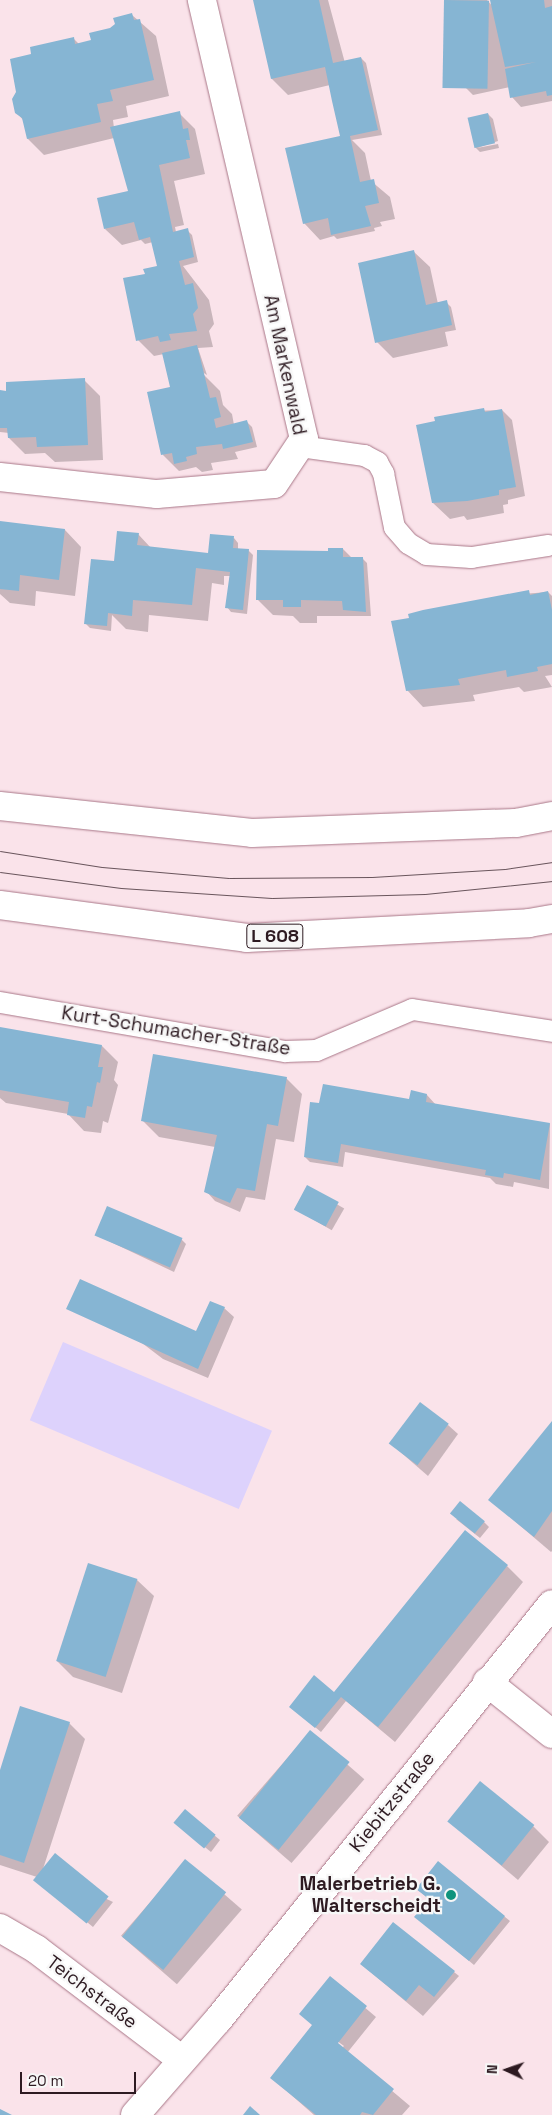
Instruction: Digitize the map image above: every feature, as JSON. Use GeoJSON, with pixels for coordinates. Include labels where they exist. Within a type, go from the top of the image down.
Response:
{"type":"FeatureCollection","features":[{"type":"Feature","properties":{"kind":"street","name":"Am Markenwald"},"geometry":{"type":"LineString","coordinates":[[0,477],[157,494],[274,484],[304,439],[202,0]]}},
{"type":"Feature","properties":{"kind":"street"},"geometry":{"type":"LineString","coordinates":[[5,805],[252,833],[516,823],[552,816]]}},
{"type":"Feature","properties":{"kind":"street","name":"L 608"},"geometry":{"type":"LineString","coordinates":[[0,905],[247,938],[552,919]]}},
{"type":"Feature","properties":{"kind":"street","name":"Kiebitzstraße"},"geometry":{"type":"LineString","coordinates":[[134,2115],[181,2059],[218,2020],[487,1682],[552,1604]]}},
{"type":"Feature","properties":{"kind":"street"},"geometry":{"type":"LineString","coordinates":[[487,1682],[552,1734]]}},
{"type":"Feature","properties":{"kind":"street","name":"Teichstraße"},"geometry":{"type":"LineString","coordinates":[[0,1928],[36,1949],[181,2059]]}},
{"type":"Feature","properties":{"kind":"lane"},"geometry":{"type":"LineString","coordinates":[[300,446],[364,455],[377,462],[383,473],[394,527],[408,543],[426,554],[471,557],[548,545]]}},
{"type":"Feature","properties":{"kind":"lane","name":"Kurt-Schumacher-Straße"},"geometry":{"type":"LineString","coordinates":[[0,1002],[285,1051],[316,1050],[412,1009],[552,1031]]}},
{"type":"Feature","properties":{"kind":"shaded area"},"geometry":{"type":"Polygon","coordinates":[[[63,1342],[272,1431],[239,1509],[30,1420],[63,1342]]]}},
{"type":"Feature","properties":{"kind":"building"},"geometry":{"type":"Polygon","coordinates":[[[253,0],[319,0],[333,63],[361,57],[378,130],[350,136],[360,182],[374,179],[379,203],[365,206],[371,226],[331,235],[328,218],[303,224],[285,148],[340,136],[325,67],[271,79],[253,0]]]}},
{"type":"Feature","properties":{"kind":"building"},"geometry":{"type":"Polygon","coordinates":[[[444,0],[489,1],[487,89],[442,88],[444,0]]]}},
{"type":"Feature","properties":{"kind":"building"},"geometry":{"type":"Polygon","coordinates":[[[490,0],[544,0],[545,8],[552,6],[552,95],[547,96],[546,91],[510,98],[505,69],[536,62],[505,67],[490,0]]]}},
{"type":"Feature","properties":{"kind":"building"},"geometry":{"type":"Polygon","coordinates":[[[132,13],[134,20],[140,19],[154,80],[110,90],[113,101],[97,104],[101,122],[27,139],[22,118],[15,113],[12,99],[16,92],[10,59],[31,54],[30,47],[74,37],[75,44],[91,40],[89,33],[110,28],[115,24],[113,18],[132,13]]]}},
{"type":"Feature","properties":{"kind":"building"},"geometry":{"type":"Polygon","coordinates":[[[180,111],[183,129],[188,128],[190,140],[186,140],[190,158],[159,165],[173,232],[188,228],[194,257],[179,261],[185,285],[193,283],[198,308],[193,314],[197,331],[169,334],[171,340],[160,342],[158,336],[136,341],[123,278],[145,274],[143,269],[157,266],[150,237],[139,240],[134,222],[104,229],[97,198],[128,191],[110,127],[180,111]]]}},
{"type":"Feature","properties":{"kind":"building"},"geometry":{"type":"Polygon","coordinates":[[[488,113],[495,143],[475,148],[468,118],[488,113]]]}},
{"type":"Feature","properties":{"kind":"building"},"geometry":{"type":"Polygon","coordinates":[[[414,250],[426,305],[447,300],[452,325],[375,343],[358,263],[414,250]]]}},
{"type":"Feature","properties":{"kind":"building"},"geometry":{"type":"Polygon","coordinates":[[[197,345],[210,398],[216,397],[221,417],[214,419],[216,428],[247,420],[253,442],[223,449],[222,444],[196,447],[197,454],[186,457],[187,461],[174,464],[172,453],[161,455],[147,392],[170,387],[162,353],[197,345]]]}},
{"type":"Feature","properties":{"kind":"building"},"geometry":{"type":"Polygon","coordinates":[[[85,378],[88,445],[37,447],[36,437],[8,438],[7,428],[0,428],[0,390],[6,391],[6,382],[85,378]]]}},
{"type":"Feature","properties":{"kind":"building"},"geometry":{"type":"Polygon","coordinates":[[[484,408],[485,412],[502,409],[516,487],[499,490],[499,495],[467,501],[432,503],[416,425],[435,421],[434,417],[484,408]]]}},
{"type":"Feature","properties":{"kind":"building"},"geometry":{"type":"Polygon","coordinates":[[[0,521],[65,529],[59,580],[20,575],[19,591],[0,589],[0,521]]]}},
{"type":"Feature","properties":{"kind":"building"},"geometry":{"type":"Polygon","coordinates":[[[117,531],[139,533],[137,545],[208,553],[210,534],[234,536],[233,548],[249,549],[243,610],[225,608],[230,572],[196,568],[192,605],[133,600],[132,616],[108,613],[107,626],[84,624],[91,559],[114,561],[117,531]]]}},
{"type":"Feature","properties":{"kind":"building"},"geometry":{"type":"Polygon","coordinates":[[[328,548],[343,548],[343,557],[363,557],[366,612],[343,610],[342,601],[301,600],[301,607],[283,607],[283,600],[256,600],[257,550],[328,551],[328,548]]]}},
{"type":"Feature","properties":{"kind":"building"},"geometry":{"type":"Polygon","coordinates":[[[529,590],[530,595],[548,591],[552,610],[552,664],[537,667],[538,671],[507,677],[506,670],[458,679],[460,685],[406,691],[391,621],[409,618],[408,614],[423,610],[529,590]]]}},
{"type":"Feature","properties":{"kind":"building"},"geometry":{"type":"Polygon","coordinates":[[[0,1027],[102,1045],[98,1067],[103,1067],[100,1083],[97,1082],[92,1107],[87,1106],[85,1118],[67,1115],[69,1102],[0,1090],[0,1027]]]}},
{"type":"Feature","properties":{"kind":"building"},"geometry":{"type":"Polygon","coordinates":[[[153,1054],[287,1077],[278,1126],[267,1124],[255,1191],[237,1188],[230,1203],[204,1192],[217,1135],[141,1121],[153,1054]]]}},
{"type":"Feature","properties":{"kind":"building"},"geometry":{"type":"Polygon","coordinates":[[[323,1084],[409,1099],[411,1090],[427,1094],[426,1102],[550,1123],[540,1180],[504,1173],[503,1178],[485,1175],[486,1170],[341,1144],[338,1163],[304,1157],[310,1102],[319,1103],[323,1084]]]}},
{"type":"Feature","properties":{"kind":"building"},"geometry":{"type":"Polygon","coordinates":[[[307,1185],[339,1202],[326,1227],[294,1210],[307,1185]]]}},
{"type":"Feature","properties":{"kind":"building"},"geometry":{"type":"Polygon","coordinates":[[[107,1206],[182,1238],[170,1267],[94,1235],[107,1206]]]}},
{"type":"Feature","properties":{"kind":"building"},"geometry":{"type":"Polygon","coordinates":[[[80,1279],[196,1331],[210,1301],[225,1307],[198,1369],[66,1309],[80,1279]]]}},
{"type":"Feature","properties":{"kind":"building"},"geometry":{"type":"Polygon","coordinates":[[[420,1402],[449,1424],[417,1465],[389,1444],[420,1402]]]}},
{"type":"Feature","properties":{"kind":"building"},"geometry":{"type":"Polygon","coordinates":[[[552,1421],[552,1511],[534,1537],[488,1500],[552,1421]]]}},
{"type":"Feature","properties":{"kind":"building"},"geometry":{"type":"Polygon","coordinates":[[[460,1501],[485,1521],[475,1534],[450,1513],[460,1501]]]}},
{"type":"Feature","properties":{"kind":"building"},"geometry":{"type":"Polygon","coordinates":[[[465,1530],[508,1565],[378,1727],[341,1697],[315,1728],[289,1707],[314,1675],[334,1692],[465,1530]]]}},
{"type":"Feature","properties":{"kind":"building"},"geometry":{"type":"Polygon","coordinates":[[[88,1563],[137,1579],[106,1677],[56,1661],[88,1563]]]}},
{"type":"Feature","properties":{"kind":"building"},"geometry":{"type":"Polygon","coordinates":[[[20,1706],[70,1722],[24,1863],[0,1855],[0,1770],[20,1706]]]}},
{"type":"Feature","properties":{"kind":"building"},"geometry":{"type":"Polygon","coordinates":[[[310,1730],[350,1762],[279,1850],[239,1818],[310,1730]]]}},
{"type":"Feature","properties":{"kind":"building"},"geometry":{"type":"Polygon","coordinates":[[[480,1781],[534,1825],[502,1865],[447,1821],[480,1781]]]}},
{"type":"Feature","properties":{"kind":"building"},"geometry":{"type":"Polygon","coordinates":[[[185,1809],[216,1835],[204,1849],[173,1823],[185,1809]]]}},
{"type":"Feature","properties":{"kind":"building"},"geometry":{"type":"Polygon","coordinates":[[[55,1853],[109,1896],[87,1924],[33,1880],[55,1853]]]}},
{"type":"Feature","properties":{"kind":"building"},"geometry":{"type":"Polygon","coordinates":[[[185,1859],[226,1892],[163,1970],[122,1937],[185,1859]]]}},
{"type":"Feature","properties":{"kind":"building"},"geometry":{"type":"Polygon","coordinates":[[[438,1861],[505,1916],[469,1961],[414,1917],[429,1899],[416,1889],[438,1861]]]}},
{"type":"Feature","properties":{"kind":"building"},"geometry":{"type":"Polygon","coordinates":[[[393,1922],[455,1971],[434,1997],[419,1985],[406,2001],[360,1964],[393,1922]]]}},
{"type":"Feature","properties":{"kind":"building"},"geometry":{"type":"Polygon","coordinates":[[[330,1976],[367,2006],[338,2043],[394,2089],[373,2115],[362,2112],[360,2115],[316,2115],[270,2078],[312,2025],[299,2014],[330,1976]]]}},
{"type":"Feature","properties":{"kind":"building"},"geometry":{"type":"Polygon","coordinates":[[[250,2106],[260,2115],[243,2115],[250,2106]]]}},
{"type":"Feature","properties":{"kind":"building"},"geometry":{"type":"Polygon","coordinates":[[[0,2109],[12,2115],[0,2115],[0,2109]]]}},
{"type":"Feature","properties":{"kind":"tram line"},"geometry":{"type":"LineString","coordinates":[[0,851],[102,867],[229,878],[372,877],[505,869],[552,862]]}},
{"type":"Feature","properties":{"kind":"tram line"},"geometry":{"type":"LineString","coordinates":[[0,872],[121,888],[272,898],[425,894],[552,881]]}},
{"type":"Feature","properties":{"kind":"place","name":"Malerbetrieb G. Walterscheidt"},"geometry":{"type":"Point","coordinates":[451,1895]}}]}
